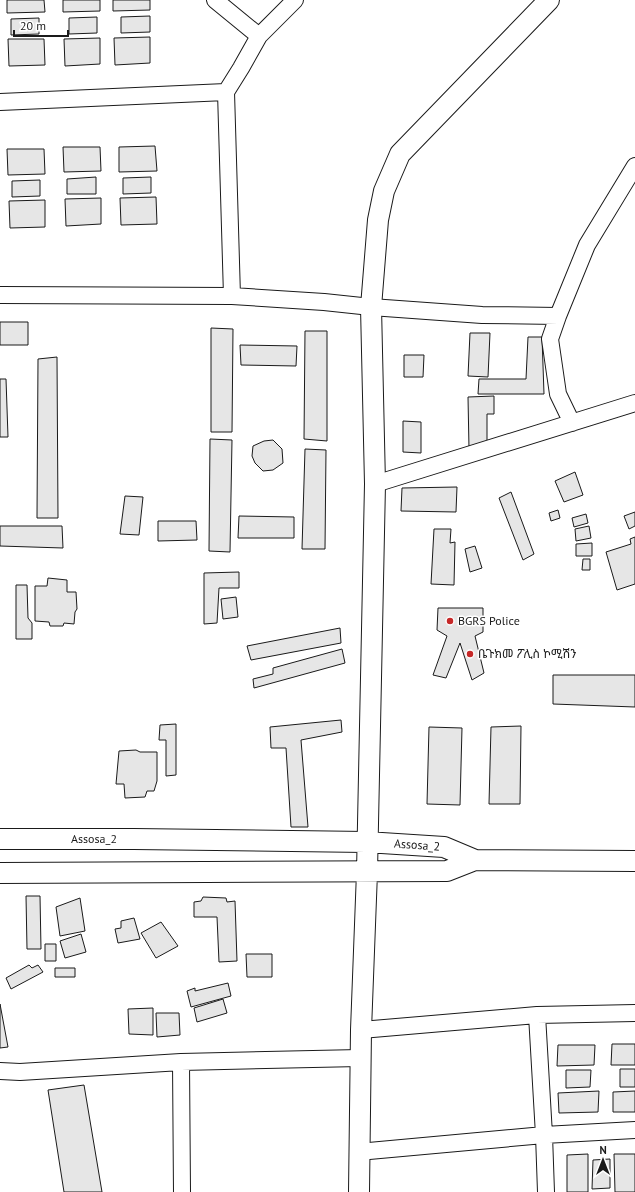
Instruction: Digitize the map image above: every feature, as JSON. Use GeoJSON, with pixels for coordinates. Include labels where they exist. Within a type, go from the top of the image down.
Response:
{"type":"FeatureCollection","features":[{"type":"Feature","properties":{"kind":"street"},"geometry":{"type":"LineString","coordinates":[[215,0],[259,36]]}},
{"type":"Feature","properties":{"kind":"street"},"geometry":{"type":"LineString","coordinates":[[232,296],[226,92],[259,36],[295,0]]}},
{"type":"Feature","properties":{"kind":"street"},"geometry":{"type":"LineString","coordinates":[[359,1192],[358,1152],[360,1058],[367,872],[366,842],[376,484],[371,307],[378,220],[384,191],[400,154],[549,0]]}},
{"type":"Feature","properties":{"kind":"street"},"geometry":{"type":"LineString","coordinates":[[0,102],[226,92]]}},
{"type":"Feature","properties":{"kind":"street"},"geometry":{"type":"LineString","coordinates":[[572,423],[558,394],[550,339],[587,245],[635,166]]}},
{"type":"Feature","properties":{"kind":"street"},"geometry":{"type":"LineString","coordinates":[[0,295],[232,296],[482,315],[558,316]]}},
{"type":"Feature","properties":{"kind":"street"},"geometry":{"type":"LineString","coordinates":[[376,484],[635,403]]}},
{"type":"Feature","properties":{"kind":"street","name":"Assosa_2"},"geometry":{"type":"LineString","coordinates":[[0,839],[366,842],[444,847],[475,860]]}},
{"type":"Feature","properties":{"kind":"street"},"geometry":{"type":"LineString","coordinates":[[475,860],[635,861]]}},
{"type":"Feature","properties":{"kind":"street","name":"Assosa_2"},"geometry":{"type":"LineString","coordinates":[[0,873],[447,871],[475,860]]}},
{"type":"Feature","properties":{"kind":"street"},"geometry":{"type":"LineString","coordinates":[[361,1030],[537,1015],[635,1013]]}},
{"type":"Feature","properties":{"kind":"street"},"geometry":{"type":"LineString","coordinates":[[537,1015],[546,1192]]}},
{"type":"Feature","properties":{"kind":"street"},"geometry":{"type":"LineString","coordinates":[[0,1071],[34,1071],[181,1062],[360,1058]]}},
{"type":"Feature","properties":{"kind":"street"},"geometry":{"type":"LineString","coordinates":[[181,1062],[182,1192]]}},
{"type":"Feature","properties":{"kind":"street"},"geometry":{"type":"LineString","coordinates":[[358,1152],[544,1135],[635,1130]]}},
{"type":"Feature","properties":{"kind":"building"},"geometry":{"type":"Polygon","coordinates":[[[7,0],[44,0],[45,12],[7,13],[7,0]]]}},
{"type":"Feature","properties":{"kind":"building"},"geometry":{"type":"Polygon","coordinates":[[[63,0],[100,0],[100,11],[63,12],[63,0]]]}},
{"type":"Feature","properties":{"kind":"building"},"geometry":{"type":"Polygon","coordinates":[[[113,0],[150,0],[150,10],[113,11],[113,0]]]}},
{"type":"Feature","properties":{"kind":"building"},"geometry":{"type":"Polygon","coordinates":[[[150,16],[150,32],[121,33],[121,17],[150,16]]]}},
{"type":"Feature","properties":{"kind":"building"},"geometry":{"type":"Polygon","coordinates":[[[97,17],[97,33],[69,34],[69,18],[97,17]]]}},
{"type":"Feature","properties":{"kind":"building"},"geometry":{"type":"Polygon","coordinates":[[[39,18],[39,34],[11,35],[11,19],[39,18]]]}},
{"type":"Feature","properties":{"kind":"building"},"geometry":{"type":"Polygon","coordinates":[[[150,37],[150,63],[115,65],[114,38],[150,37]]]}},
{"type":"Feature","properties":{"kind":"building"},"geometry":{"type":"Polygon","coordinates":[[[100,38],[100,64],[65,66],[64,39],[100,38]]]}},
{"type":"Feature","properties":{"kind":"building"},"geometry":{"type":"Polygon","coordinates":[[[8,39],[44,39],[45,65],[9,66],[8,39]]]}},
{"type":"Feature","properties":{"kind":"building"},"geometry":{"type":"Polygon","coordinates":[[[155,146],[157,171],[119,172],[119,147],[155,146]]]}},
{"type":"Feature","properties":{"kind":"building"},"geometry":{"type":"Polygon","coordinates":[[[63,147],[100,147],[101,171],[64,172],[63,147]]]}},
{"type":"Feature","properties":{"kind":"building"},"geometry":{"type":"Polygon","coordinates":[[[7,149],[44,149],[45,174],[8,175],[7,149]]]}},
{"type":"Feature","properties":{"kind":"building"},"geometry":{"type":"Polygon","coordinates":[[[96,177],[96,194],[67,194],[67,179],[96,177]]]}},
{"type":"Feature","properties":{"kind":"building"},"geometry":{"type":"Polygon","coordinates":[[[151,177],[151,193],[123,194],[123,178],[151,177]]]}},
{"type":"Feature","properties":{"kind":"building"},"geometry":{"type":"Polygon","coordinates":[[[40,180],[40,196],[12,197],[12,181],[40,180]]]}},
{"type":"Feature","properties":{"kind":"building"},"geometry":{"type":"Polygon","coordinates":[[[156,197],[157,224],[121,225],[120,198],[156,197]]]}},
{"type":"Feature","properties":{"kind":"building"},"geometry":{"type":"Polygon","coordinates":[[[101,198],[101,224],[66,226],[65,199],[101,198]]]}},
{"type":"Feature","properties":{"kind":"building"},"geometry":{"type":"Polygon","coordinates":[[[45,200],[45,227],[10,228],[9,201],[45,200]]]}},
{"type":"Feature","properties":{"kind":"building"},"geometry":{"type":"Polygon","coordinates":[[[0,322],[28,322],[28,345],[0,345],[0,322]]]}},
{"type":"Feature","properties":{"kind":"building"},"geometry":{"type":"Polygon","coordinates":[[[211,328],[233,329],[232,432],[211,432],[211,328]]]}},
{"type":"Feature","properties":{"kind":"building"},"geometry":{"type":"Polygon","coordinates":[[[305,331],[327,331],[327,441],[304,439],[305,331]]]}},
{"type":"Feature","properties":{"kind":"building"},"geometry":{"type":"Polygon","coordinates":[[[470,333],[490,333],[488,377],[468,376],[470,333]]]}},
{"type":"Feature","properties":{"kind":"building"},"geometry":{"type":"Polygon","coordinates":[[[528,337],[542,337],[544,394],[478,394],[479,379],[526,379],[528,337]]]}},
{"type":"Feature","properties":{"kind":"building"},"geometry":{"type":"Polygon","coordinates":[[[240,345],[297,346],[296,366],[241,365],[240,345]]]}},
{"type":"Feature","properties":{"kind":"building"},"geometry":{"type":"Polygon","coordinates":[[[404,355],[424,355],[423,377],[404,377],[404,355]]]}},
{"type":"Feature","properties":{"kind":"building"},"geometry":{"type":"Polygon","coordinates":[[[57,357],[58,518],[37,518],[38,359],[57,357]]]}},
{"type":"Feature","properties":{"kind":"building"},"geometry":{"type":"Polygon","coordinates":[[[0,379],[6,379],[8,437],[0,437],[0,379]]]}},
{"type":"Feature","properties":{"kind":"building"},"geometry":{"type":"Polygon","coordinates":[[[494,396],[494,414],[487,414],[487,449],[469,449],[468,397],[494,396]]]}},
{"type":"Feature","properties":{"kind":"building"},"geometry":{"type":"Polygon","coordinates":[[[403,421],[421,422],[421,453],[403,452],[403,421]]]}},
{"type":"Feature","properties":{"kind":"building"},"geometry":{"type":"Polygon","coordinates":[[[210,439],[232,440],[230,552],[209,551],[210,439]]]}},
{"type":"Feature","properties":{"kind":"building"},"geometry":{"type":"Polygon","coordinates":[[[273,440],[282,449],[283,463],[273,470],[263,471],[255,463],[252,456],[253,446],[264,441],[273,440]]]}},
{"type":"Feature","properties":{"kind":"building"},"geometry":{"type":"Polygon","coordinates":[[[305,449],[326,450],[325,549],[302,549],[305,449]]]}},
{"type":"Feature","properties":{"kind":"building"},"geometry":{"type":"Polygon","coordinates":[[[575,472],[583,495],[564,502],[555,481],[575,472]]]}},
{"type":"Feature","properties":{"kind":"building"},"geometry":{"type":"Polygon","coordinates":[[[457,487],[456,512],[401,511],[402,488],[457,487]]]}},
{"type":"Feature","properties":{"kind":"building"},"geometry":{"type":"Polygon","coordinates":[[[511,492],[534,554],[523,560],[499,498],[511,492]]]}},
{"type":"Feature","properties":{"kind":"building"},"geometry":{"type":"Polygon","coordinates":[[[125,496],[143,497],[139,535],[120,534],[125,496]]]}},
{"type":"Feature","properties":{"kind":"building"},"geometry":{"type":"Polygon","coordinates":[[[558,510],[560,518],[551,521],[549,513],[558,510]]]}},
{"type":"Feature","properties":{"kind":"building"},"geometry":{"type":"Polygon","coordinates":[[[635,512],[635,526],[629,529],[624,516],[635,512]]]}},
{"type":"Feature","properties":{"kind":"building"},"geometry":{"type":"Polygon","coordinates":[[[586,514],[588,523],[574,527],[572,518],[586,514]]]}},
{"type":"Feature","properties":{"kind":"building"},"geometry":{"type":"Polygon","coordinates":[[[239,516],[294,517],[294,538],[238,538],[239,516]]]}},
{"type":"Feature","properties":{"kind":"building"},"geometry":{"type":"Polygon","coordinates":[[[158,521],[196,521],[197,540],[158,541],[158,521]]]}},
{"type":"Feature","properties":{"kind":"building"},"geometry":{"type":"Polygon","coordinates":[[[0,526],[62,526],[63,548],[0,546],[0,526]]]}},
{"type":"Feature","properties":{"kind":"building"},"geometry":{"type":"Polygon","coordinates":[[[589,526],[591,538],[576,541],[575,529],[589,526]]]}},
{"type":"Feature","properties":{"kind":"building"},"geometry":{"type":"Polygon","coordinates":[[[434,529],[451,529],[450,543],[455,542],[454,585],[431,584],[434,529]]]}},
{"type":"Feature","properties":{"kind":"building"},"geometry":{"type":"Polygon","coordinates":[[[635,537],[635,584],[617,590],[606,552],[631,544],[630,539],[635,537]]]}},
{"type":"Feature","properties":{"kind":"building"},"geometry":{"type":"Polygon","coordinates":[[[592,543],[592,556],[576,556],[576,544],[592,543]]]}},
{"type":"Feature","properties":{"kind":"building"},"geometry":{"type":"Polygon","coordinates":[[[475,546],[482,568],[470,572],[465,549],[475,546]]]}},
{"type":"Feature","properties":{"kind":"building"},"geometry":{"type":"Polygon","coordinates":[[[583,559],[590,559],[590,570],[582,570],[583,559]]]}},
{"type":"Feature","properties":{"kind":"building"},"geometry":{"type":"Polygon","coordinates":[[[239,572],[239,588],[219,588],[217,623],[204,624],[204,573],[239,572]]]}},
{"type":"Feature","properties":{"kind":"building"},"geometry":{"type":"Polygon","coordinates":[[[48,578],[67,580],[67,592],[76,592],[77,609],[75,612],[74,624],[64,623],[63,626],[50,626],[49,622],[35,621],[35,586],[47,586],[48,578]]]}},
{"type":"Feature","properties":{"kind":"building"},"geometry":{"type":"Polygon","coordinates":[[[16,585],[27,585],[28,618],[32,623],[32,639],[16,639],[16,585]]]}},
{"type":"Feature","properties":{"kind":"building"},"geometry":{"type":"Polygon","coordinates":[[[236,597],[238,617],[223,619],[221,599],[236,597]]]}},
{"type":"Feature","properties":{"kind":"building"},"geometry":{"type":"Polygon","coordinates":[[[438,608],[483,608],[483,632],[475,636],[484,673],[472,680],[460,643],[446,678],[433,675],[447,636],[437,630],[438,608]]]}},
{"type":"Feature","properties":{"kind":"building"},"geometry":{"type":"Polygon","coordinates":[[[340,628],[341,643],[251,660],[247,646],[340,628]]]}},
{"type":"Feature","properties":{"kind":"building"},"geometry":{"type":"Polygon","coordinates":[[[342,649],[345,663],[254,688],[253,679],[273,674],[273,668],[342,649]]]}},
{"type":"Feature","properties":{"kind":"building"},"geometry":{"type":"Polygon","coordinates":[[[553,675],[635,675],[635,707],[553,704],[553,675]]]}},
{"type":"Feature","properties":{"kind":"building"},"geometry":{"type":"Polygon","coordinates":[[[341,720],[342,732],[301,740],[308,827],[291,827],[286,748],[271,748],[270,727],[341,720]]]}},
{"type":"Feature","properties":{"kind":"building"},"geometry":{"type":"Polygon","coordinates":[[[176,724],[176,775],[166,776],[166,740],[159,740],[160,725],[176,724]]]}},
{"type":"Feature","properties":{"kind":"building"},"geometry":{"type":"Polygon","coordinates":[[[521,726],[520,804],[489,804],[491,727],[521,726]]]}},
{"type":"Feature","properties":{"kind":"building"},"geometry":{"type":"Polygon","coordinates":[[[429,727],[462,728],[460,805],[427,804],[429,727]]]}},
{"type":"Feature","properties":{"kind":"building"},"geometry":{"type":"Polygon","coordinates":[[[136,750],[140,752],[157,752],[157,781],[154,791],[147,791],[145,797],[125,798],[124,784],[116,784],[119,751],[136,750]]]}},
{"type":"Feature","properties":{"kind":"building"},"geometry":{"type":"Polygon","coordinates":[[[26,896],[40,896],[41,949],[27,949],[26,896]]]}},
{"type":"Feature","properties":{"kind":"building"},"geometry":{"type":"Polygon","coordinates":[[[203,897],[226,898],[227,902],[235,901],[237,961],[219,962],[217,917],[194,917],[194,902],[201,901],[203,897]]]}},
{"type":"Feature","properties":{"kind":"building"},"geometry":{"type":"Polygon","coordinates":[[[80,898],[85,931],[60,936],[56,907],[80,898]]]}},
{"type":"Feature","properties":{"kind":"building"},"geometry":{"type":"Polygon","coordinates":[[[134,918],[140,939],[118,943],[115,929],[121,928],[121,921],[134,918]]]}},
{"type":"Feature","properties":{"kind":"building"},"geometry":{"type":"Polygon","coordinates":[[[161,922],[178,946],[156,958],[141,933],[161,922]]]}},
{"type":"Feature","properties":{"kind":"building"},"geometry":{"type":"Polygon","coordinates":[[[81,934],[86,952],[65,958],[60,941],[81,934]]]}},
{"type":"Feature","properties":{"kind":"building"},"geometry":{"type":"Polygon","coordinates":[[[45,944],[56,944],[56,961],[45,961],[45,944]]]}},
{"type":"Feature","properties":{"kind":"building"},"geometry":{"type":"Polygon","coordinates":[[[246,954],[272,954],[272,977],[247,977],[246,954]]]}},
{"type":"Feature","properties":{"kind":"building"},"geometry":{"type":"Polygon","coordinates":[[[29,965],[32,968],[38,965],[43,972],[11,989],[6,978],[29,965]]]}},
{"type":"Feature","properties":{"kind":"building"},"geometry":{"type":"Polygon","coordinates":[[[55,968],[75,968],[75,977],[55,977],[55,968]]]}},
{"type":"Feature","properties":{"kind":"building"},"geometry":{"type":"Polygon","coordinates":[[[228,983],[231,996],[191,1007],[187,991],[195,988],[195,991],[228,983]]]}},
{"type":"Feature","properties":{"kind":"building"},"geometry":{"type":"Polygon","coordinates":[[[223,999],[227,1013],[197,1022],[194,1008],[223,999]]]}},
{"type":"Feature","properties":{"kind":"building"},"geometry":{"type":"Polygon","coordinates":[[[0,1004],[8,1047],[0,1048],[0,1004]]]}},
{"type":"Feature","properties":{"kind":"building"},"geometry":{"type":"Polygon","coordinates":[[[153,1008],[153,1035],[129,1034],[128,1009],[153,1008]]]}},
{"type":"Feature","properties":{"kind":"building"},"geometry":{"type":"Polygon","coordinates":[[[156,1013],[179,1013],[180,1035],[157,1037],[156,1013]]]}},
{"type":"Feature","properties":{"kind":"building"},"geometry":{"type":"Polygon","coordinates":[[[612,1044],[635,1044],[635,1065],[611,1065],[612,1044]]]}},
{"type":"Feature","properties":{"kind":"building"},"geometry":{"type":"Polygon","coordinates":[[[558,1045],[595,1045],[594,1065],[557,1066],[558,1045]]]}},
{"type":"Feature","properties":{"kind":"building"},"geometry":{"type":"Polygon","coordinates":[[[620,1069],[635,1069],[635,1087],[620,1087],[620,1069]]]}},
{"type":"Feature","properties":{"kind":"building"},"geometry":{"type":"Polygon","coordinates":[[[566,1070],[591,1070],[590,1087],[566,1088],[566,1070]]]}},
{"type":"Feature","properties":{"kind":"building"},"geometry":{"type":"Polygon","coordinates":[[[84,1085],[102,1192],[64,1192],[48,1090],[84,1085]]]}},
{"type":"Feature","properties":{"kind":"building"},"geometry":{"type":"Polygon","coordinates":[[[599,1091],[598,1112],[559,1113],[558,1093],[599,1091]]]}},
{"type":"Feature","properties":{"kind":"building"},"geometry":{"type":"Polygon","coordinates":[[[635,1091],[635,1112],[613,1112],[613,1092],[635,1091]]]}},
{"type":"Feature","properties":{"kind":"building"},"geometry":{"type":"Polygon","coordinates":[[[588,1154],[588,1192],[567,1192],[567,1155],[588,1154]]]}},
{"type":"Feature","properties":{"kind":"building"},"geometry":{"type":"Polygon","coordinates":[[[614,1154],[635,1154],[635,1192],[615,1192],[614,1154]]]}},
{"type":"Feature","properties":{"kind":"building"},"geometry":{"type":"Polygon","coordinates":[[[610,1159],[610,1188],[592,1189],[593,1160],[610,1159]]]}},
{"type":"Feature","properties":{"kind":"place","name":"BGRS Police"},"geometry":{"type":"Point","coordinates":[450,621]}},
{"type":"Feature","properties":{"kind":"place","name":"ቤጉክመ ፖሊስ ኮሚሽን"},"geometry":{"type":"Point","coordinates":[470,654]}}]}
